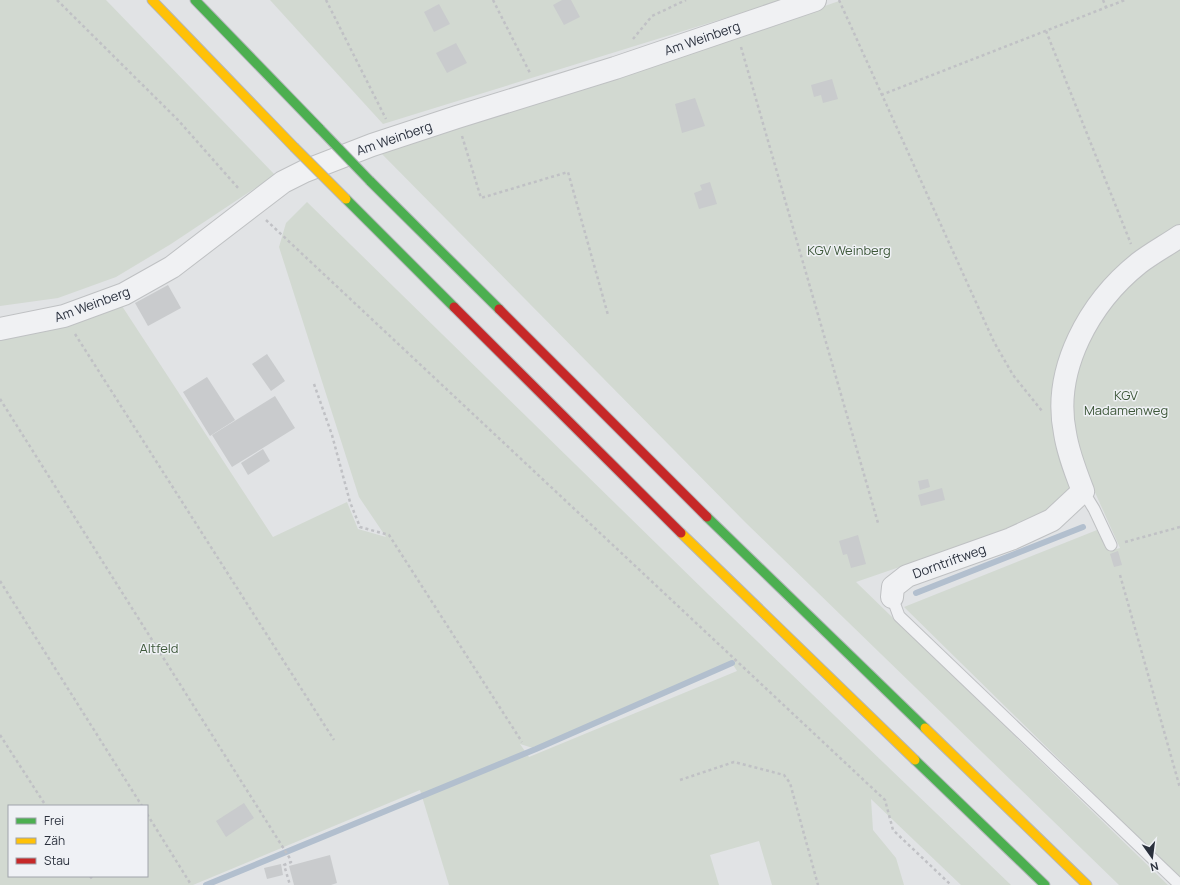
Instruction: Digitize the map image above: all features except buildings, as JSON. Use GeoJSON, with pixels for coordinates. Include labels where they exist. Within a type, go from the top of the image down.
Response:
{"type":"FeatureCollection","features":[{"type":"Feature","properties":{"kind":"highway"},"geometry":{"type":"LineString","coordinates":[[152,0],[294,147],[728,580],[1045,885]]}},
{"type":"Feature","properties":{"kind":"highway"},"geometry":{"type":"LineString","coordinates":[[195,0],[370,181],[755,566],[1087,885]]}},
{"type":"Feature","properties":{"kind":"street","name":"Am Weinberg"},"geometry":{"type":"LineString","coordinates":[[0,329],[66,318],[124,294],[172,267],[283,182],[305,171],[395,137],[614,68],[815,0]]}},
{"type":"Feature","properties":{"kind":"street"},"geometry":{"type":"LineString","coordinates":[[1083,492],[1064,433],[1062,395],[1064,380],[1080,338],[1090,318],[1102,301],[1140,263],[1180,236]]}},
{"type":"Feature","properties":{"kind":"street","name":"Dorntriftweg"},"geometry":{"type":"LineString","coordinates":[[892,597],[893,587],[907,576],[1011,539],[1052,520],[1083,492]]}},
{"type":"Feature","properties":{"kind":"lane"},"geometry":{"type":"LineString","coordinates":[[1083,492],[1094,509],[1111,545]]}},
{"type":"Feature","properties":{"kind":"lane","name":"Dorntriftweg"},"geometry":{"type":"LineString","coordinates":[[892,597],[899,616],[1180,885]]}},
{"type":"Feature","properties":{"kind":"path"},"geometry":{"type":"LineString","coordinates":[[57,0],[178,120],[280,234],[885,800],[893,830],[951,885]]}},
{"type":"Feature","properties":{"kind":"path"},"geometry":{"type":"LineString","coordinates":[[326,0],[395,137]]}},
{"type":"Feature","properties":{"kind":"path"},"geometry":{"type":"LineString","coordinates":[[493,0],[540,91]]}},
{"type":"Feature","properties":{"kind":"path"},"geometry":{"type":"LineString","coordinates":[[614,68],[620,56],[652,16],[686,0]]}},
{"type":"Feature","properties":{"kind":"path"},"geometry":{"type":"LineString","coordinates":[[839,0],[881,95],[1003,358],[1035,404],[1064,433]]}},
{"type":"Feature","properties":{"kind":"path"},"geometry":{"type":"LineString","coordinates":[[1103,0],[1106,7]]}},
{"type":"Feature","properties":{"kind":"path"},"geometry":{"type":"LineString","coordinates":[[881,95],[1125,0]]}},
{"type":"Feature","properties":{"kind":"path"},"geometry":{"type":"LineString","coordinates":[[733,28],[738,36],[878,523]]}},
{"type":"Feature","properties":{"kind":"path"},"geometry":{"type":"LineString","coordinates":[[1046,31],[1127,237],[1140,263]]}},
{"type":"Feature","properties":{"kind":"path"},"geometry":{"type":"LineString","coordinates":[[456,117],[481,198],[568,172],[608,315]]}},
{"type":"Feature","properties":{"kind":"path"},"geometry":{"type":"LineString","coordinates":[[66,318],[334,740]]}},
{"type":"Feature","properties":{"kind":"path"},"geometry":{"type":"LineString","coordinates":[[314,384],[332,435],[350,502],[360,527],[389,535],[522,742]]}},
{"type":"Feature","properties":{"kind":"path"},"geometry":{"type":"LineString","coordinates":[[0,399],[289,857],[291,862],[284,865],[290,885]]}},
{"type":"Feature","properties":{"kind":"path"},"geometry":{"type":"LineString","coordinates":[[1111,545],[1180,527]]}},
{"type":"Feature","properties":{"kind":"path"},"geometry":{"type":"LineString","coordinates":[[1120,575],[1180,788]]}},
{"type":"Feature","properties":{"kind":"path"},"geometry":{"type":"LineString","coordinates":[[0,581],[141,805]]}},
{"type":"Feature","properties":{"kind":"path"},"geometry":{"type":"LineString","coordinates":[[0,735],[45,805]]}},
{"type":"Feature","properties":{"kind":"path"},"geometry":{"type":"LineString","coordinates":[[680,780],[734,762],[784,775],[790,783],[818,885]]}},
{"type":"Feature","properties":{"kind":"path"},"geometry":{"type":"LineString","coordinates":[[148,816],[190,883]]}},
{"type":"Feature","properties":{"kind":"green space"},"geometry":{"type":"Polygon","coordinates":[[[0,0],[106,0],[275,175],[171,244],[116,277],[58,298],[0,306],[0,0]]]}},
{"type":"Feature","properties":{"kind":"green space"},"geometry":{"type":"Polygon","coordinates":[[[270,0],[783,0],[383,124],[270,0]]]}},
{"type":"Feature","properties":{"kind":"green space","name":"KGV Weinberg"},"geometry":{"type":"Polygon","coordinates":[[[842,0],[1180,0],[1180,226],[1069,341],[1076,490],[1036,520],[856,582],[1168,885],[1119,885],[746,523],[379,151],[738,36],[842,0]]]}},
{"type":"Feature","properties":{"kind":"green space","name":"Altfeld"},"geometry":{"type":"Polygon","coordinates":[[[307,202],[709,595],[1011,885],[961,885],[871,799],[873,830],[896,858],[904,885],[772,885],[759,841],[710,855],[719,885],[449,885],[420,790],[193,885],[0,885],[0,335],[120,303],[273,537],[347,502],[358,529],[386,537],[359,497],[279,247],[286,223],[307,202]],[[732,663],[536,749],[520,744],[529,757],[737,671],[732,663]]]}},
{"type":"Feature","properties":{"kind":"green space","name":"KGV Madamenweg"},"geometry":{"type":"Polygon","coordinates":[[[1180,246],[1180,878],[904,607],[1097,530],[1109,551],[1120,548],[1093,488],[1078,449],[1070,395],[1087,338],[1127,284],[1180,246]]]}},
{"type":"Feature","properties":{"kind":"waterway"},"geometry":{"type":"LineString","coordinates":[[916,593],[1083,527]]}},
{"type":"Feature","properties":{"kind":"waterway"},"geometry":{"type":"LineString","coordinates":[[206,885],[536,749],[732,663]]}},
{"type":"Feature","properties":{"kind":"traffic: fast"},"geometry":{"type":"LineString","coordinates":[[195,0],[320,129]]}},
{"type":"Feature","properties":{"kind":"traffic: fast"},"geometry":{"type":"LineString","coordinates":[[320,129],[370,181]]}},
{"type":"Feature","properties":{"kind":"traffic: fast"},"geometry":{"type":"LineString","coordinates":[[370,181],[499,309]]}},
{"type":"Feature","properties":{"kind":"traffic: fast"},"geometry":{"type":"LineString","coordinates":[[346,199],[454,307]]}},
{"type":"Feature","properties":{"kind":"traffic: fast"},"geometry":{"type":"LineString","coordinates":[[707,517],[925,728]]}},
{"type":"Feature","properties":{"kind":"traffic: fast"},"geometry":{"type":"LineString","coordinates":[[915,760],[1045,885]]}},
{"type":"Feature","properties":{"kind":"traffic: slow"},"geometry":{"type":"LineString","coordinates":[[152,0],[294,147]]}},
{"type":"Feature","properties":{"kind":"traffic: slow"},"geometry":{"type":"LineString","coordinates":[[294,147],[346,199]]}},
{"type":"Feature","properties":{"kind":"traffic: slow"},"geometry":{"type":"LineString","coordinates":[[681,533],[915,760]]}},
{"type":"Feature","properties":{"kind":"traffic: slow"},"geometry":{"type":"LineString","coordinates":[[925,728],[1087,885]]}},
{"type":"Feature","properties":{"kind":"traffic: jam"},"geometry":{"type":"LineString","coordinates":[[454,307],[681,533]]}},
{"type":"Feature","properties":{"kind":"traffic: jam"},"geometry":{"type":"LineString","coordinates":[[499,309],[707,517]]}}]}
